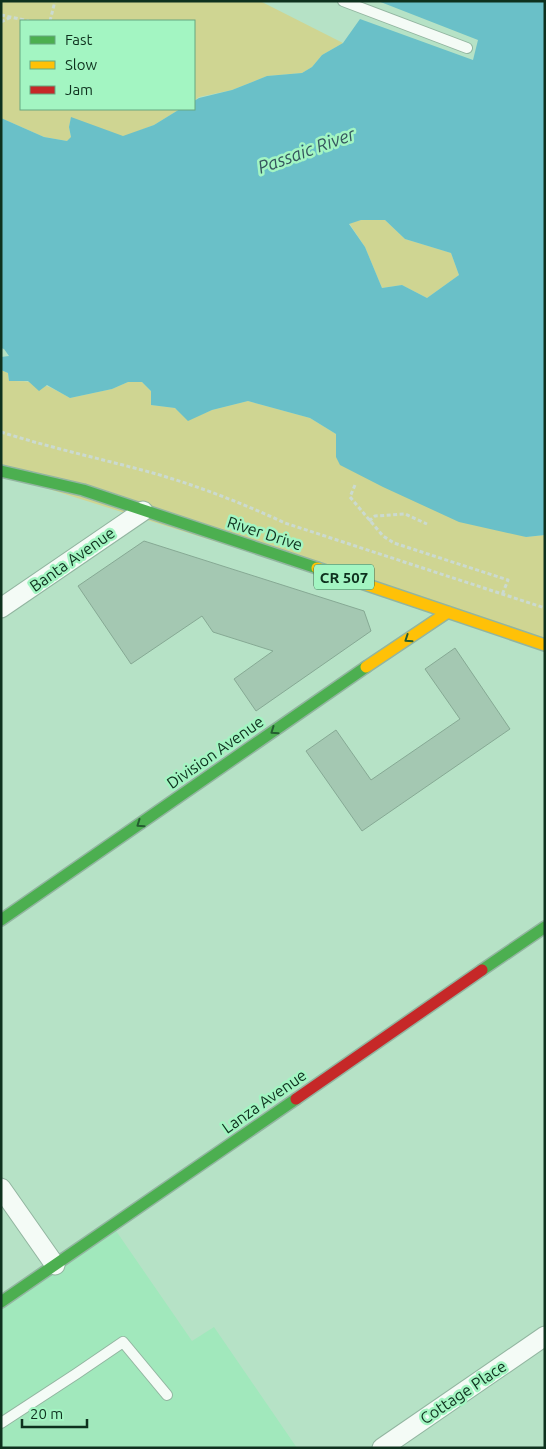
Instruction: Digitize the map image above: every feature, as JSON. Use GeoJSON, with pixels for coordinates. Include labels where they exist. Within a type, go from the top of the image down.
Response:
{"type":"FeatureCollection","features":[{"type":"Feature","properties":{"kind":"street","name":"River Drive"},"geometry":{"type":"LineString","coordinates":[[1,471],[83,490],[545,645]]}},
{"type":"Feature","properties":{"kind":"street","name":"Banta Avenue"},"geometry":{"type":"LineString","coordinates":[[1,608],[143,510]]}},
{"type":"Feature","properties":{"kind":"street","name":"Division Avenue"},"geometry":{"type":"LineString","coordinates":[[1,920],[448,612]]}},
{"type":"Feature","properties":{"kind":"street","name":"Lanza Avenue"},"geometry":{"type":"LineString","coordinates":[[1,1302],[545,927]]}},
{"type":"Feature","properties":{"kind":"street"},"geometry":{"type":"LineString","coordinates":[[1,1188],[55,1265]]}},
{"type":"Feature","properties":{"kind":"street","name":"Cottage Place"},"geometry":{"type":"LineString","coordinates":[[382,1448],[545,1336]]}},
{"type":"Feature","properties":{"kind":"lane"},"geometry":{"type":"LineString","coordinates":[[343,1],[467,48]]}},
{"type":"Feature","properties":{"kind":"lane"},"geometry":{"type":"LineString","coordinates":[[1,1423],[123,1342],[167,1395]]}},
{"type":"Feature","properties":{"kind":"path"},"geometry":{"type":"LineString","coordinates":[[50,20],[55,1]]}},
{"type":"Feature","properties":{"kind":"path"},"geometry":{"type":"LineString","coordinates":[[1,15],[25,20]]}},
{"type":"Feature","properties":{"kind":"path"},"geometry":{"type":"LineString","coordinates":[[1,22],[12,17]]}},
{"type":"Feature","properties":{"kind":"path"},"geometry":{"type":"LineString","coordinates":[[1,432],[56,449],[154,474],[242,504],[285,523],[545,608]]}},
{"type":"Feature","properties":{"kind":"path"},"geometry":{"type":"LineString","coordinates":[[355,484],[350,497],[383,536],[394,543],[508,580],[502,594]]}},
{"type":"Feature","properties":{"kind":"path"},"geometry":{"type":"LineString","coordinates":[[369,521],[375,516],[405,514],[426,524]]}},
{"type":"Feature","properties":{"kind":"shaded area"},"geometry":{"type":"Polygon","coordinates":[[[1,1],[260,1],[343,43],[322,55],[312,67],[302,73],[267,76],[232,90],[199,97],[195,100],[195,20],[20,20],[20,110],[178,110],[154,125],[123,137],[71,118],[69,127],[71,138],[67,141],[44,137],[1,118],[1,1]]]}},
{"type":"Feature","properties":{"kind":"shaded area"},"geometry":{"type":"Polygon","coordinates":[[[361,220],[385,220],[405,239],[451,253],[459,275],[427,298],[402,285],[382,288],[365,247],[349,223],[361,220]]]}},
{"type":"Feature","properties":{"kind":"shaded area"},"geometry":{"type":"Polygon","coordinates":[[[1,370],[8,373],[9,381],[41,384],[70,398],[112,389],[128,382],[142,382],[151,391],[151,405],[175,408],[188,420],[212,410],[248,401],[310,418],[336,434],[336,457],[526,537],[545,535],[545,645],[1,474],[1,370]]]}},
{"type":"Feature","properties":{"kind":"shaded area"},"geometry":{"type":"Polygon","coordinates":[[[112,1225],[192,1341],[214,1327],[297,1448],[1,1448],[1,1302],[112,1225]]]}},
{"type":"Feature","properties":{"kind":"water","name":"Passaic River"},"geometry":{"type":"Polygon","coordinates":[[[378,1],[545,1],[545,535],[526,537],[459,522],[383,487],[340,465],[336,457],[336,434],[310,418],[248,401],[212,410],[188,421],[175,408],[151,405],[151,391],[142,382],[128,382],[112,389],[70,398],[47,385],[39,391],[28,381],[9,381],[8,373],[1,370],[1,357],[9,356],[1,348],[1,118],[44,137],[67,141],[71,137],[69,127],[71,117],[123,136],[154,125],[178,110],[195,110],[195,100],[199,98],[232,90],[267,76],[302,73],[312,67],[322,55],[343,43],[360,19],[473,60],[478,40],[378,1]],[[361,220],[349,224],[365,247],[382,288],[402,285],[427,298],[459,275],[451,253],[405,239],[385,220],[361,220]]]}},
{"type":"Feature","properties":{"kind":"building"},"geometry":{"type":"Polygon","coordinates":[[[144,541],[364,611],[371,631],[256,711],[234,679],[273,651],[213,632],[202,616],[131,664],[78,586],[144,541]]]}},
{"type":"Feature","properties":{"kind":"building"},"geometry":{"type":"Polygon","coordinates":[[[455,648],[510,729],[362,831],[306,751],[336,730],[371,780],[460,719],[425,669],[455,648]]]}},
{"type":"Feature","properties":{"kind":"traffic: fast"},"geometry":{"type":"LineString","coordinates":[[1,471],[83,490],[317,568]]}},
{"type":"Feature","properties":{"kind":"traffic: fast"},"geometry":{"type":"LineString","coordinates":[[1,920],[366,667]]}},
{"type":"Feature","properties":{"kind":"traffic: fast"},"geometry":{"type":"LineString","coordinates":[[482,970],[545,927]]}},
{"type":"Feature","properties":{"kind":"traffic: fast"},"geometry":{"type":"LineString","coordinates":[[1,1302],[296,1099]]}},
{"type":"Feature","properties":{"kind":"traffic: slow"},"geometry":{"type":"LineString","coordinates":[[317,568],[545,645]]}},
{"type":"Feature","properties":{"kind":"traffic: slow"},"geometry":{"type":"LineString","coordinates":[[366,667],[448,612]]}},
{"type":"Feature","properties":{"kind":"traffic: jam"},"geometry":{"type":"LineString","coordinates":[[296,1099],[482,970]]}}]}
